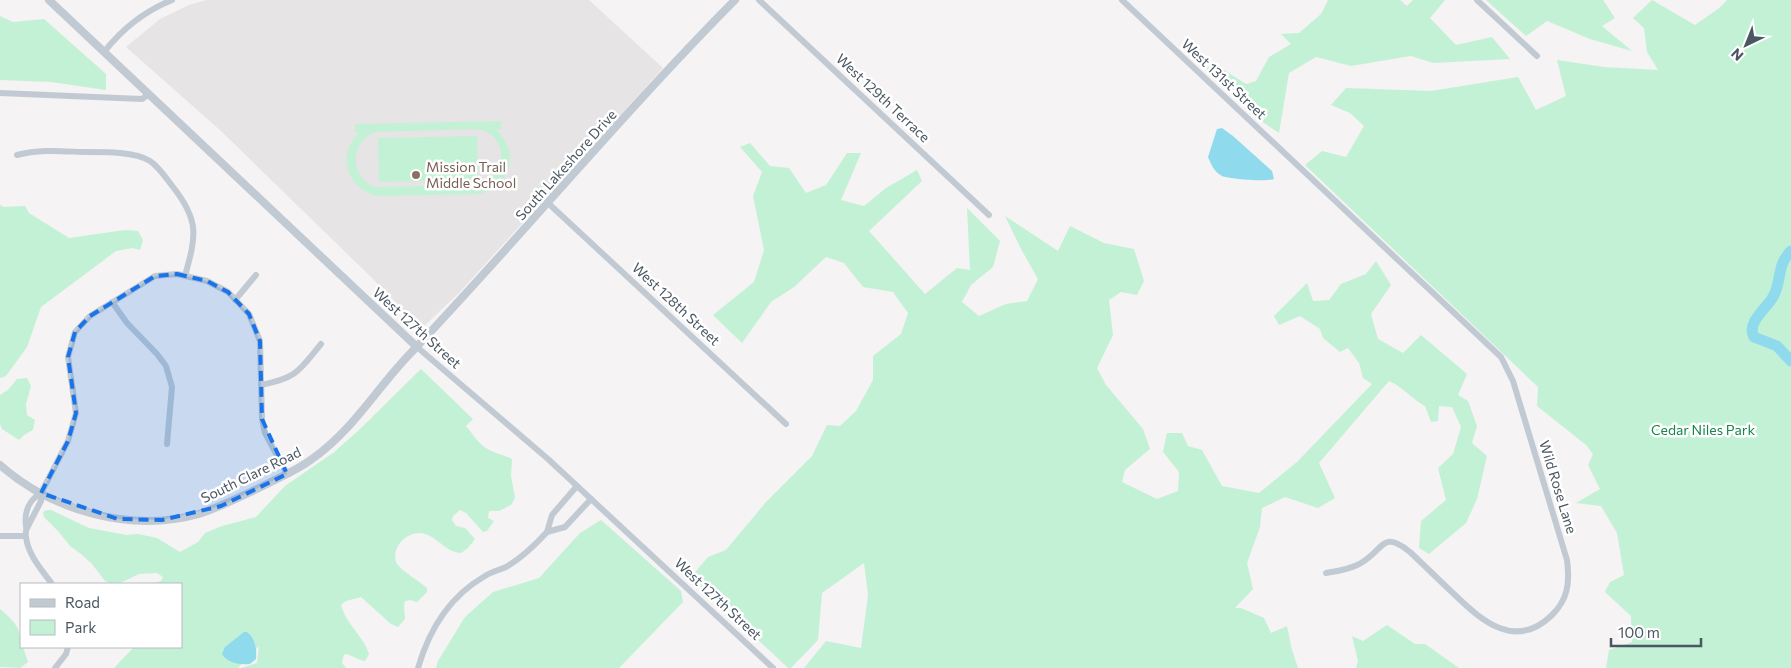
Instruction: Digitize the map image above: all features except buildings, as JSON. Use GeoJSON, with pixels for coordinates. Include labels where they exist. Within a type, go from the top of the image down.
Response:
{"type":"FeatureCollection","features":[{"type":"Feature","properties":{"kind":"street","name":"West 127th Street"},"geometry":{"type":"LineString","coordinates":[[49,0],[417,347],[548,459],[773,668]]}},
{"type":"Feature","properties":{"kind":"street"},"geometry":{"type":"LineString","coordinates":[[104,52],[135,21],[162,2],[172,0]]}},
{"type":"Feature","properties":{"kind":"street","name":"South Lakeshore Drive"},"geometry":{"type":"LineString","coordinates":[[417,347],[665,73],[734,0]]}},
{"type":"Feature","properties":{"kind":"street","name":"West 129th Terrace"},"geometry":{"type":"LineString","coordinates":[[758,0],[989,215]]}},
{"type":"Feature","properties":{"kind":"street","name":"West 131st Street"},"geometry":{"type":"LineString","coordinates":[[1122,0],[1309,176]]}},
{"type":"Feature","properties":{"kind":"street"},"geometry":{"type":"LineString","coordinates":[[1477,0],[1537,56]]}},
{"type":"Feature","properties":{"kind":"street"},"geometry":{"type":"LineString","coordinates":[[0,93],[142,99],[148,94]]}},
{"type":"Feature","properties":{"kind":"street"},"geometry":{"type":"LineString","coordinates":[[17,154],[34,150],[123,153],[149,161],[182,198],[192,217],[194,235],[185,276]]}},
{"type":"Feature","properties":{"kind":"street","name":"Wild Rose Lane"},"geometry":{"type":"LineString","coordinates":[[1309,176],[1491,346],[1506,365],[1513,381],[1567,560],[1569,584],[1563,602],[1552,615],[1535,627],[1515,632],[1500,629],[1480,618],[1410,552],[1393,541],[1382,544],[1371,556],[1356,566],[1326,573]]}},
{"type":"Feature","properties":{"kind":"street","name":"West 128th Street"},"geometry":{"type":"LineString","coordinates":[[548,203],[786,424]]}},
{"type":"Feature","properties":{"kind":"street"},"geometry":{"type":"LineString","coordinates":[[51,583],[35,561],[26,536],[27,528],[40,502],[41,493],[68,441],[76,412],[68,357],[75,332],[90,316],[155,276],[177,274],[207,281],[228,292],[249,314],[260,341],[262,419],[265,433],[287,474]]}},
{"type":"Feature","properties":{"kind":"street"},"geometry":{"type":"LineString","coordinates":[[235,300],[256,275]]}},
{"type":"Feature","properties":{"kind":"street"},"geometry":{"type":"LineString","coordinates":[[112,302],[127,324],[157,354],[166,366],[172,387],[167,444]]}},
{"type":"Feature","properties":{"kind":"street"},"geometry":{"type":"LineString","coordinates":[[261,385],[284,380],[299,371],[321,344]]}},
{"type":"Feature","properties":{"kind":"street","name":"South Clare Road"},"geometry":{"type":"LineString","coordinates":[[0,465],[41,493],[69,506],[94,514],[137,522],[196,514],[221,506],[287,474],[311,460],[334,442],[362,411],[386,380],[417,347]]}},
{"type":"Feature","properties":{"kind":"street"},"geometry":{"type":"LineString","coordinates":[[547,532],[552,516],[577,486]]}},
{"type":"Feature","properties":{"kind":"street"},"geometry":{"type":"LineString","coordinates":[[418,668],[428,638],[440,618],[468,587],[520,558],[547,532],[565,527],[591,499]]}},
{"type":"Feature","properties":{"kind":"street"},"geometry":{"type":"LineString","coordinates":[[0,536],[26,536]]}},
{"type":"Feature","properties":{"kind":"street"},"geometry":{"type":"LineString","coordinates":[[55,668],[66,654],[68,648]]}},
{"type":"Feature","properties":{"kind":"highlighted area"},"geometry":{"type":"Polygon","coordinates":[[[177,274],[207,281],[228,292],[249,314],[260,341],[262,419],[287,474],[221,506],[162,520],[118,519],[41,493],[68,441],[76,413],[68,357],[75,332],[90,316],[155,276],[177,274]]]}},
{"type":"Feature","properties":{"kind":"shaded area","name":"Mission Trail Middle School"},"geometry":{"type":"Polygon","coordinates":[[[206,0],[589,0],[663,68],[458,294],[421,329],[372,278],[221,131],[126,47],[160,19],[189,5],[206,0]]]}},
{"type":"Feature","properties":{"kind":"green space"},"geometry":{"type":"Polygon","coordinates":[[[1328,0],[1400,0],[1407,6],[1413,0],[1445,0],[1430,18],[1456,45],[1492,37],[1510,59],[1433,63],[1411,56],[1351,66],[1316,57],[1289,73],[1279,133],[1264,123],[1205,67],[1224,70],[1246,84],[1256,81],[1269,57],[1291,44],[1281,34],[1299,33],[1321,14],[1328,0]]]}},
{"type":"Feature","properties":{"kind":"green space"},"geometry":{"type":"Polygon","coordinates":[[[1486,0],[1603,0],[1615,18],[1602,26],[1632,51],[1590,39],[1547,21],[1526,36],[1486,0]]]}},
{"type":"Feature","properties":{"kind":"green space","name":"Cedar Niles Park"},"geometry":{"type":"Polygon","coordinates":[[[1652,0],[1695,25],[1718,9],[1727,0],[1791,0],[1791,668],[1606,668],[1609,650],[1632,642],[1631,616],[1605,592],[1610,582],[1624,575],[1617,533],[1601,506],[1576,503],[1600,489],[1588,465],[1593,454],[1586,445],[1537,406],[1538,387],[1305,165],[1322,151],[1346,157],[1364,126],[1350,113],[1331,105],[1346,88],[1431,91],[1518,77],[1536,110],[1566,96],[1557,60],[1604,67],[1658,70],[1647,52],[1644,28],[1633,18],[1652,0]]]}},
{"type":"Feature","properties":{"kind":"green space"},"geometry":{"type":"Polygon","coordinates":[[[0,16],[13,22],[44,19],[106,74],[106,90],[51,82],[0,80],[0,16]]]}},
{"type":"Feature","properties":{"kind":"green space"},"geometry":{"type":"Polygon","coordinates":[[[501,121],[501,129],[496,129],[505,140],[510,154],[510,161],[505,174],[496,185],[490,190],[477,194],[377,196],[358,186],[348,170],[348,151],[352,141],[359,133],[355,132],[355,124],[501,121]],[[475,129],[375,132],[367,137],[357,151],[357,168],[361,176],[375,187],[479,185],[489,180],[496,172],[500,163],[499,145],[494,137],[486,132],[475,129]]]}},
{"type":"Feature","properties":{"kind":"green space"},"geometry":{"type":"Polygon","coordinates":[[[477,136],[478,180],[379,182],[378,138],[477,136]]]}},
{"type":"Feature","properties":{"kind":"green space"},"geometry":{"type":"Polygon","coordinates":[[[750,143],[770,166],[789,168],[806,193],[826,185],[847,153],[861,153],[841,200],[864,206],[886,188],[917,170],[922,181],[869,231],[925,294],[957,268],[970,270],[967,208],[1000,241],[993,267],[971,285],[962,302],[979,316],[1006,304],[1027,301],[1038,279],[1005,216],[1058,251],[1070,226],[1104,243],[1134,249],[1144,281],[1137,295],[1121,292],[1109,300],[1113,335],[1097,368],[1106,385],[1143,429],[1150,449],[1125,470],[1122,482],[1157,499],[1178,491],[1179,472],[1163,452],[1167,433],[1182,433],[1188,446],[1202,450],[1222,486],[1259,493],[1297,462],[1372,384],[1363,378],[1359,363],[1348,348],[1340,352],[1323,338],[1320,329],[1300,316],[1279,325],[1274,316],[1307,283],[1313,301],[1329,300],[1341,284],[1366,274],[1376,261],[1391,285],[1371,314],[1378,339],[1403,353],[1421,335],[1467,374],[1458,395],[1468,401],[1477,426],[1472,443],[1487,456],[1477,499],[1466,523],[1429,554],[1419,548],[1421,521],[1446,500],[1438,468],[1453,454],[1461,427],[1452,407],[1439,406],[1438,421],[1431,422],[1425,406],[1399,386],[1389,381],[1319,463],[1335,498],[1318,508],[1285,497],[1262,508],[1260,527],[1247,563],[1253,589],[1235,608],[1241,608],[1264,618],[1271,633],[1287,626],[1298,668],[804,668],[826,641],[861,648],[868,595],[864,563],[822,593],[818,640],[791,668],[788,668],[691,577],[708,557],[726,550],[766,502],[812,456],[827,425],[840,426],[856,411],[873,380],[873,356],[901,334],[908,313],[893,292],[863,287],[844,263],[826,257],[794,287],[771,302],[742,343],[713,315],[754,282],[764,250],[753,196],[762,172],[740,147],[750,143]]]}},
{"type":"Feature","properties":{"kind":"green space"},"geometry":{"type":"Polygon","coordinates":[[[0,205],[3,207],[25,206],[29,213],[69,238],[125,230],[138,231],[143,240],[140,250],[132,248],[116,251],[41,307],[27,347],[6,376],[0,378],[0,205]]]}},
{"type":"Feature","properties":{"kind":"green space"},"geometry":{"type":"Polygon","coordinates":[[[421,369],[473,419],[466,426],[485,448],[512,459],[511,476],[515,498],[511,505],[499,511],[489,511],[488,518],[494,521],[487,531],[483,532],[466,513],[460,510],[453,516],[452,520],[456,526],[465,528],[475,539],[461,553],[446,548],[425,534],[413,534],[402,541],[396,552],[397,564],[427,588],[427,592],[417,602],[405,601],[405,619],[398,627],[391,624],[361,597],[346,601],[341,605],[347,619],[363,641],[369,654],[365,661],[344,654],[342,663],[346,668],[241,668],[257,663],[259,646],[238,668],[114,668],[133,648],[182,648],[182,583],[154,583],[161,581],[163,577],[157,573],[139,574],[120,583],[105,581],[92,564],[70,546],[44,517],[43,512],[51,510],[89,528],[157,538],[180,552],[198,542],[205,533],[222,526],[256,517],[285,486],[333,453],[421,369]]]}},
{"type":"Feature","properties":{"kind":"green space"},"geometry":{"type":"Polygon","coordinates":[[[27,378],[31,386],[26,404],[27,415],[35,420],[33,430],[19,440],[2,429],[0,424],[0,395],[8,390],[17,379],[27,378]]]}},
{"type":"Feature","properties":{"kind":"green space"},"geometry":{"type":"Polygon","coordinates":[[[601,520],[681,591],[683,602],[619,668],[436,668],[438,661],[465,617],[493,592],[539,578],[580,533],[601,520]]]}},
{"type":"Feature","properties":{"kind":"green space"},"geometry":{"type":"Polygon","coordinates":[[[0,609],[16,625],[20,634],[20,648],[23,648],[28,662],[20,668],[0,667],[0,609]]]}},
{"type":"Feature","properties":{"kind":"green space"},"geometry":{"type":"Polygon","coordinates":[[[1387,625],[1415,644],[1425,644],[1459,668],[1356,668],[1358,661],[1352,636],[1363,641],[1387,625]]]}},
{"type":"Feature","properties":{"kind":"water"},"geometry":{"type":"Polygon","coordinates":[[[1222,128],[1272,171],[1274,179],[1240,179],[1222,176],[1217,172],[1208,157],[1217,129],[1222,128]]]}},
{"type":"Feature","properties":{"kind":"water"},"geometry":{"type":"Polygon","coordinates":[[[244,632],[247,632],[254,641],[256,659],[250,664],[234,663],[227,660],[222,654],[225,647],[244,632]]]}},
{"type":"Feature","properties":{"kind":"waterway"},"geometry":{"type":"LineString","coordinates":[[1791,251],[1783,262],[1776,291],[1755,321],[1752,332],[1754,337],[1777,346],[1791,361]]}},
{"type":"Feature","properties":{"kind":"place","name":"Mission Trail Middle School"},"geometry":{"type":"Point","coordinates":[416,175]}}]}
